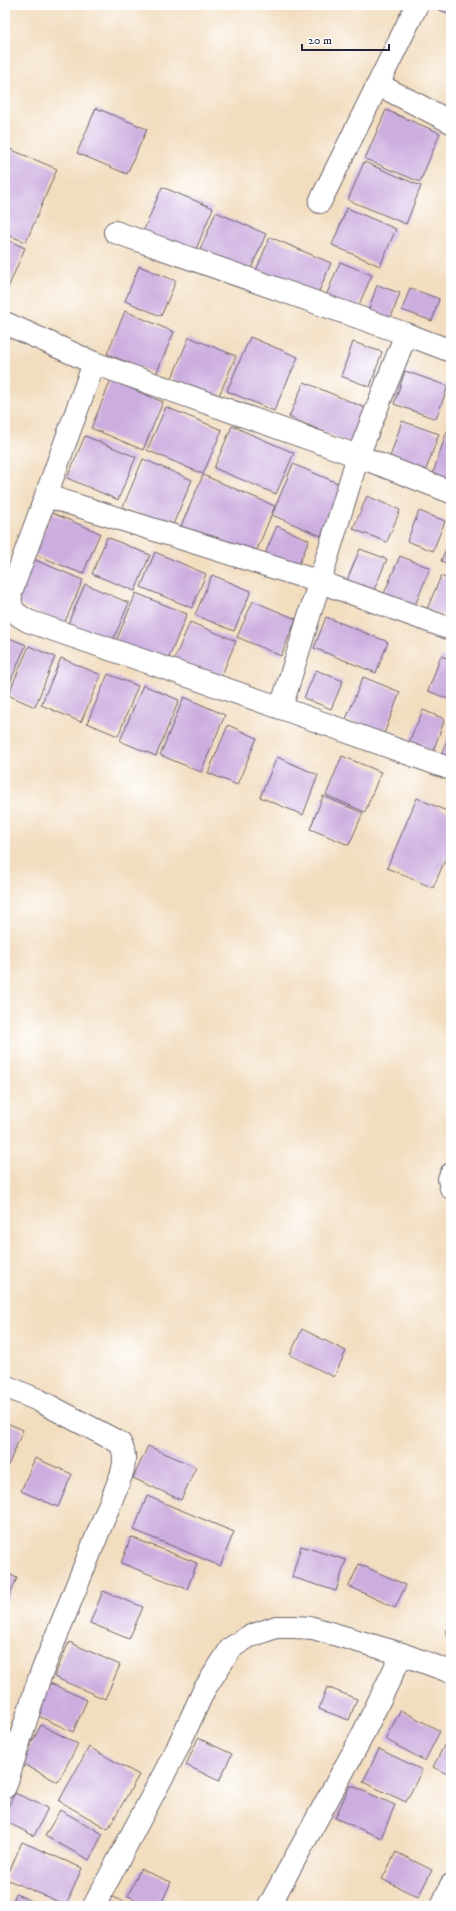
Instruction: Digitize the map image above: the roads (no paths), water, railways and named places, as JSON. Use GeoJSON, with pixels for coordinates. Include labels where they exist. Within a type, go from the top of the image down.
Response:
{"type":"FeatureCollection","features":[{"type":"Feature","properties":{"kind":"street"},"geometry":{"type":"LineString","coordinates":[[320,202],[379,85],[417,5]]}},
{"type":"Feature","properties":{"kind":"street"},"geometry":{"type":"LineString","coordinates":[[379,85],[451,122]]}},
{"type":"Feature","properties":{"kind":"street"},"geometry":{"type":"LineString","coordinates":[[115,232],[451,351]]}},
{"type":"Feature","properties":{"kind":"street"},"geometry":{"type":"LineString","coordinates":[[5,323],[94,363],[358,456],[451,492]]}},
{"type":"Feature","properties":{"kind":"street"},"geometry":{"type":"LineString","coordinates":[[281,708],[358,456],[406,334]]}},
{"type":"Feature","properties":{"kind":"street"},"geometry":{"type":"LineString","coordinates":[[94,363],[11,592],[10,605],[14,613],[28,621],[281,708],[451,769]]}},
{"type":"Feature","properties":{"kind":"street"},"geometry":{"type":"LineString","coordinates":[[47,496],[320,582],[451,629]]}},
{"type":"Feature","properties":{"kind":"street"},"geometry":{"type":"LineString","coordinates":[[451,1174],[449,1179],[451,1188]]}},
{"type":"Feature","properties":{"kind":"street"},"geometry":{"type":"LineString","coordinates":[[5,1386],[38,1400],[120,1443],[124,1461],[123,1472],[40,1679],[5,1787]]}},
{"type":"Feature","properties":{"kind":"street"},"geometry":{"type":"LineString","coordinates":[[94,1906],[176,1752],[204,1690],[231,1648],[248,1637],[276,1627],[313,1628],[402,1654],[451,1672]]}},
{"type":"Feature","properties":{"kind":"street"},"geometry":{"type":"LineString","coordinates":[[268,1906],[359,1742],[402,1654]]}},
{"type":"Feature","properties":{"kind":"street"},"geometry":{"type":"LineString","coordinates":[[442,1906],[451,1885]]}}]}
